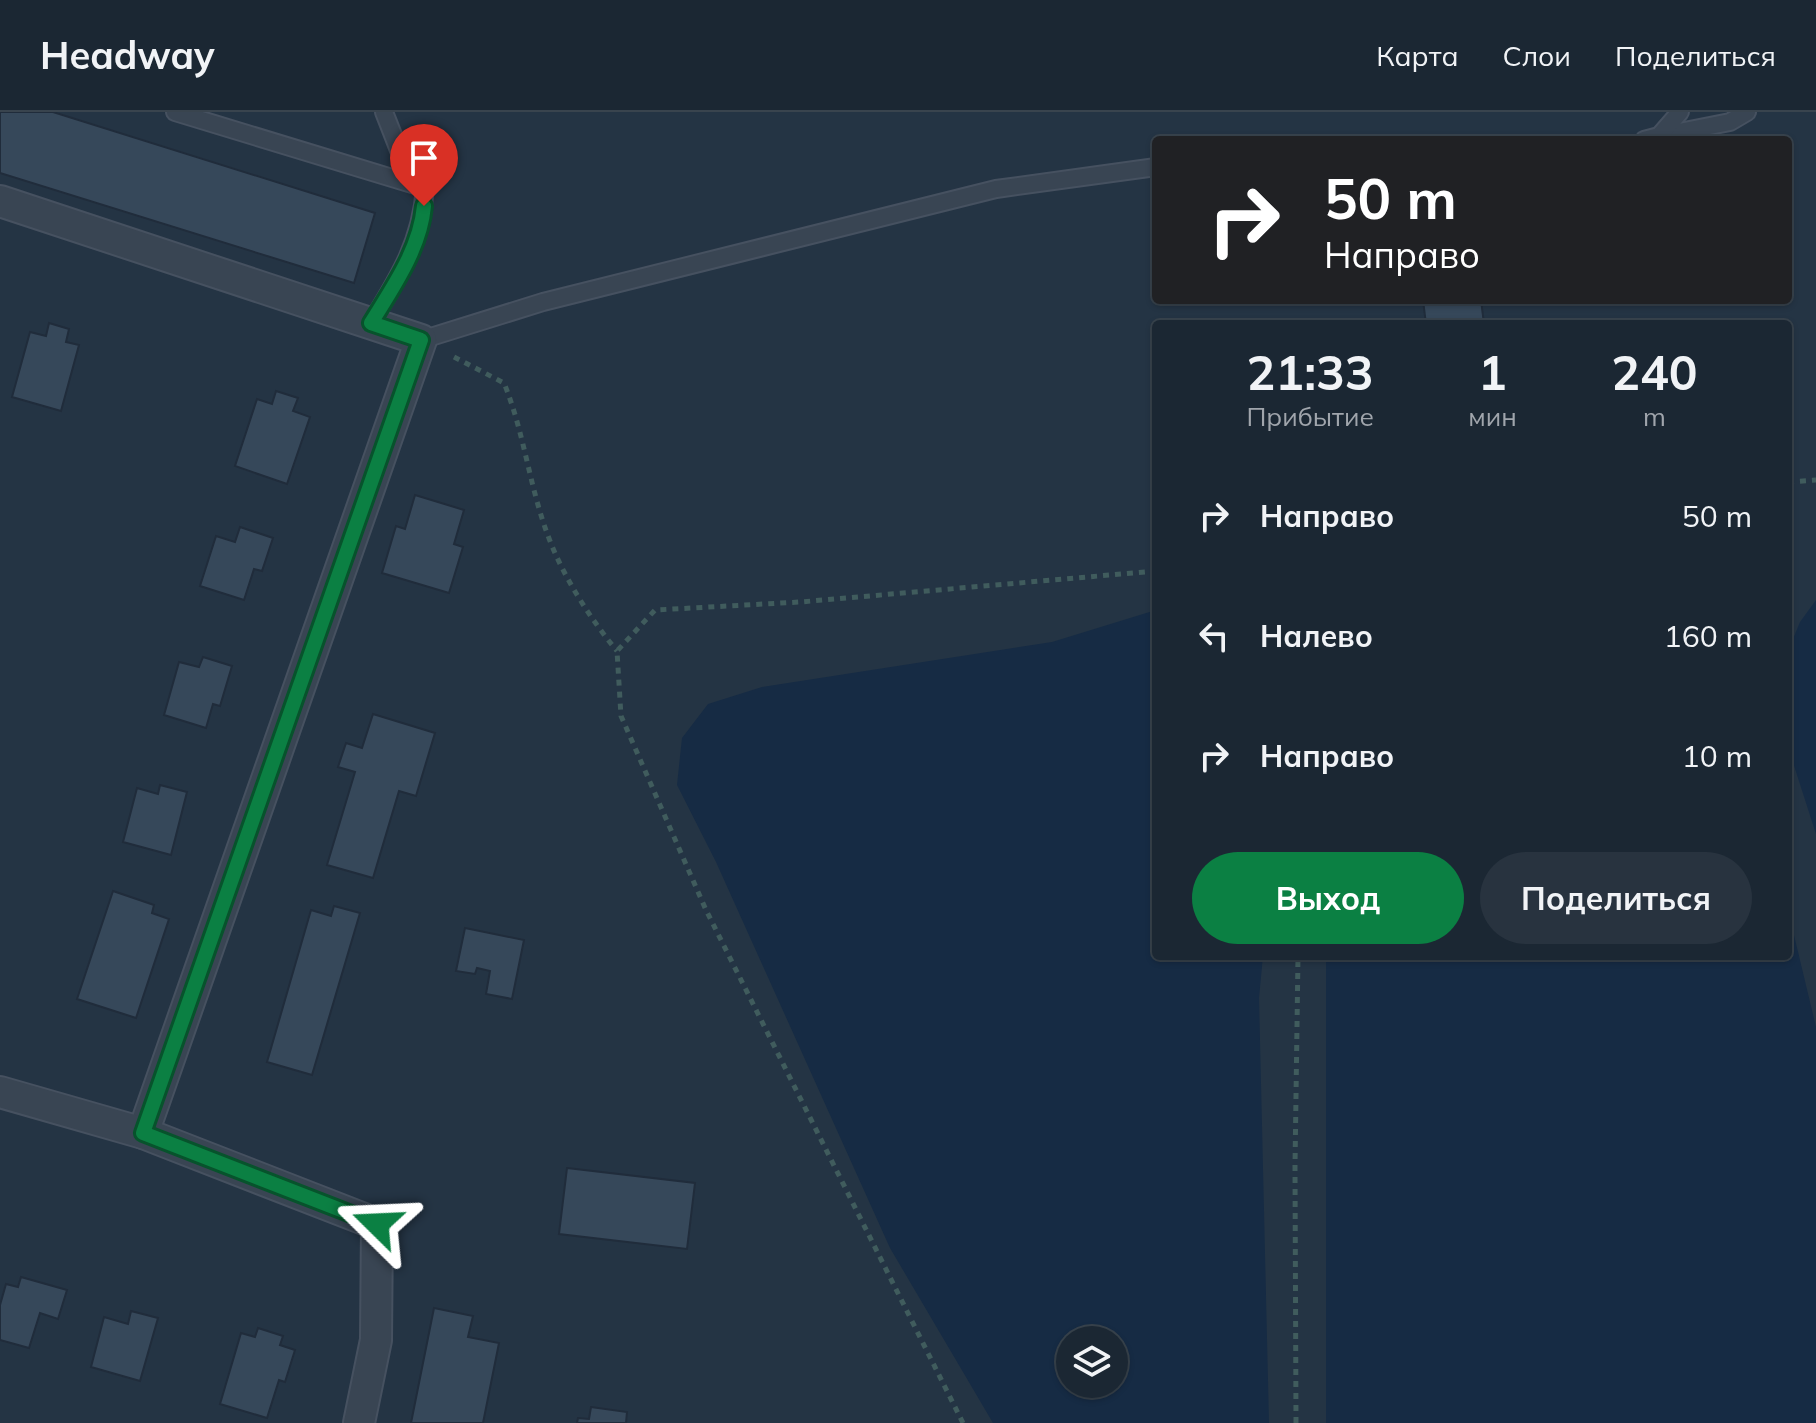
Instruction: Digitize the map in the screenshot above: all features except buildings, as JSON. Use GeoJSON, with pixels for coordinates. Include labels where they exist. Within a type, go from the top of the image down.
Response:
{"type":"FeatureCollection","features":[{"type":"Feature","properties":{"kind":"street"},"geometry":{"type":"LineString","coordinates":[[0,201],[421,340],[143,1133]]}},
{"type":"Feature","properties":{"kind":"street"},"geometry":{"type":"LineString","coordinates":[[0,1092],[143,1133],[377,1224],[376,1340],[359,1423]]}},
{"type":"Feature","properties":{"kind":"lane"},"geometry":{"type":"LineString","coordinates":[[175,112],[425,188]]}},
{"type":"Feature","properties":{"kind":"lane"},"geometry":{"type":"LineString","coordinates":[[371,323],[402,272],[422,224],[425,188],[406,168],[384,112]]}},
{"type":"Feature","properties":{"kind":"lane"},"geometry":{"type":"LineString","coordinates":[[1654,136],[1680,112]]}},
{"type":"Feature","properties":{"kind":"lane"},"geometry":{"type":"LineString","coordinates":[[1662,136],[1730,122],[1747,112]]}},
{"type":"Feature","properties":{"kind":"lane"},"geometry":{"type":"LineString","coordinates":[[421,340],[543,302],[996,189],[1152,168]]}},
{"type":"Feature","properties":{"kind":"path"},"geometry":{"type":"LineString","coordinates":[[421,340],[504,383],[518,418],[547,534],[592,621],[617,651],[621,716],[706,910],[963,1423]]}},
{"type":"Feature","properties":{"kind":"path"},"geometry":{"type":"LineString","coordinates":[[1792,482],[1816,480]]}},
{"type":"Feature","properties":{"kind":"path"},"geometry":{"type":"LineString","coordinates":[[617,651],[655,610],[816,601],[1152,571]]}},
{"type":"Feature","properties":{"kind":"path"},"geometry":{"type":"LineString","coordinates":[[1296,1423],[1298,960]]}},
{"type":"Feature","properties":{"kind":"water"},"geometry":{"type":"Polygon","coordinates":[[[1816,600],[1816,834],[1792,759],[1792,641],[1800,622],[1816,600]]]}},
{"type":"Feature","properties":{"kind":"water"},"geometry":{"type":"Polygon","coordinates":[[[1152,611],[1152,960],[1263,960],[1259,998],[1269,1423],[993,1423],[890,1248],[716,862],[677,785],[682,738],[708,704],[762,687],[1052,642],[1152,611]]]}},
{"type":"Feature","properties":{"kind":"water"},"geometry":{"type":"Polygon","coordinates":[[[1792,927],[1816,1027],[1816,1423],[1326,1423],[1326,960],[1792,960],[1792,927]]]}},
{"type":"Feature","properties":{"kind":"route"},"geometry":{"type":"LineString","coordinates":[[377,1224],[143,1133],[421,340],[371,323],[402,272],[422,224],[424,206]]}}]}
